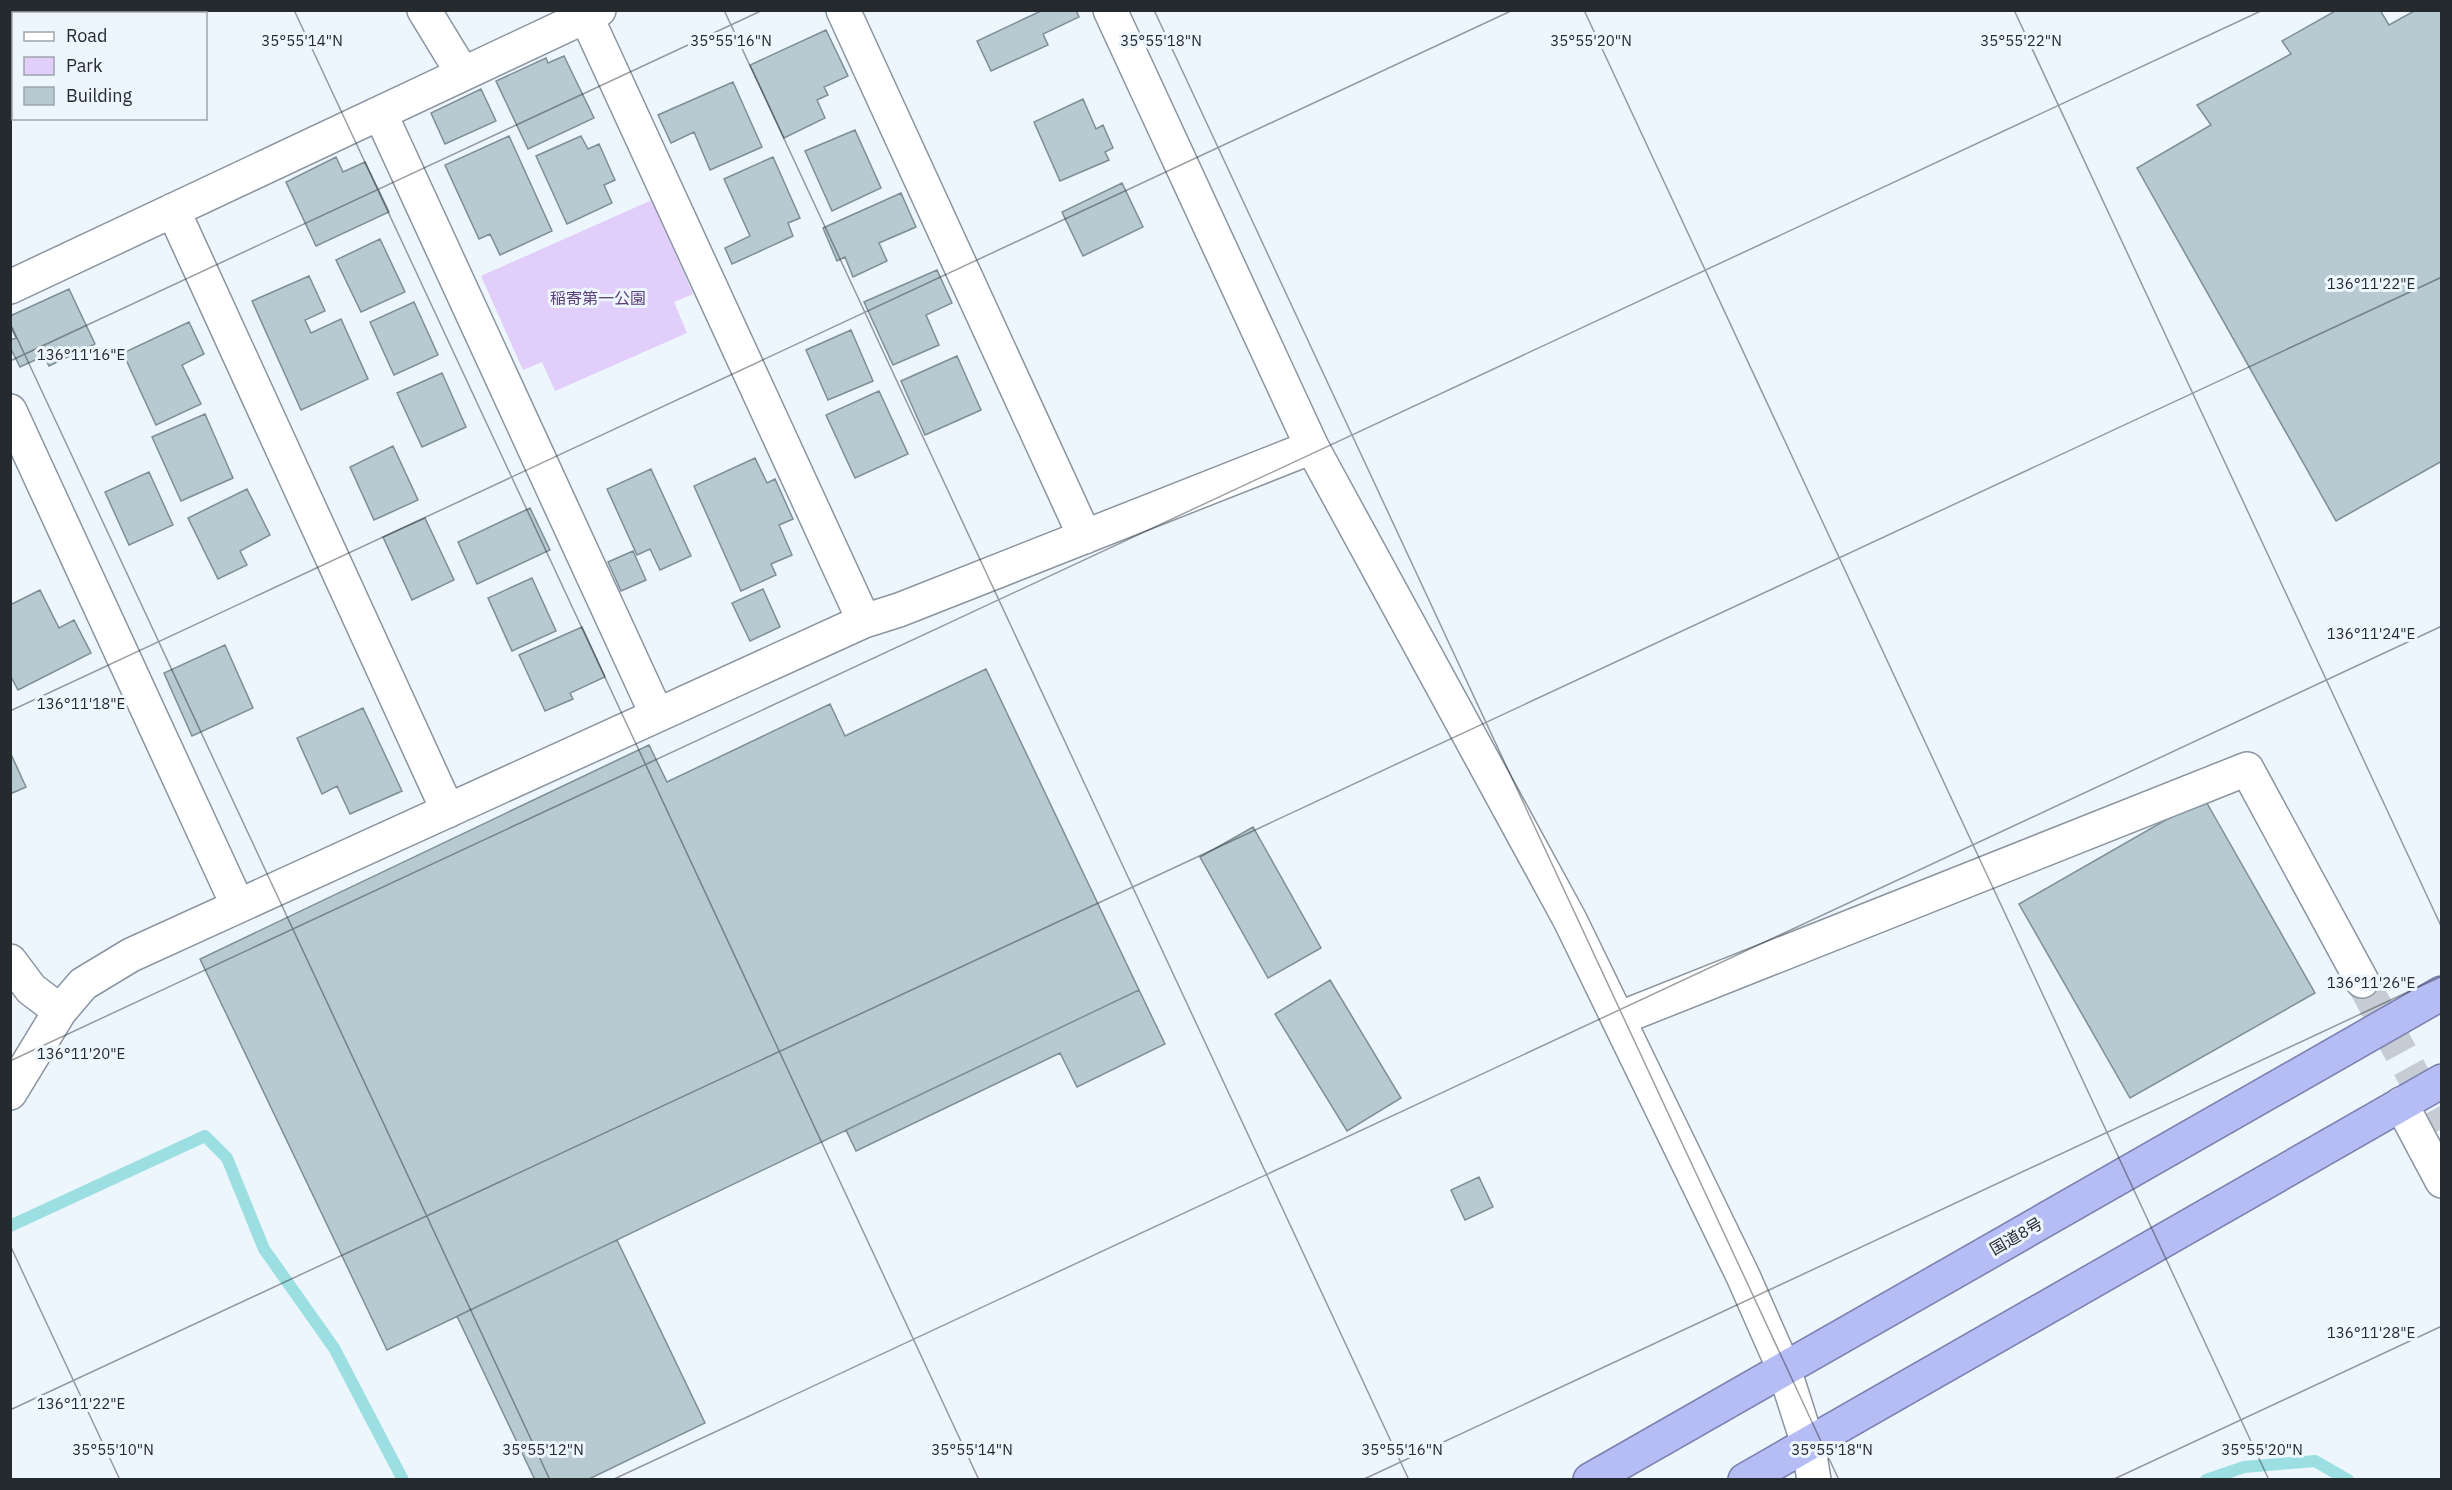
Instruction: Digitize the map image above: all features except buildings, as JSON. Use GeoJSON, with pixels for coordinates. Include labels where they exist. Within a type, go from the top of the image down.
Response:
{"type":"FeatureCollection","features":[{"type":"Feature","properties":{"kind":"highway","name":"国道8号"},"geometry":{"type":"LineString","coordinates":[[1590,1479],[2442,993]]}},
{"type":"Feature","properties":{"kind":"highway"},"geometry":{"type":"LineString","coordinates":[[1745,1479],[2442,1080]]}},
{"type":"Feature","properties":{"kind":"street"},"geometry":{"type":"LineString","coordinates":[[424,10],[463,74]]}},
{"type":"Feature","properties":{"kind":"street"},"geometry":{"type":"LineString","coordinates":[[843,10],[1085,537]]}},
{"type":"Feature","properties":{"kind":"street"},"geometry":{"type":"LineString","coordinates":[[1110,10],[1312,447],[1565,910],[1743,1276],[1784,1369],[1808,1444],[1814,1479]]}},
{"type":"Feature","properties":{"kind":"street"},"geometry":{"type":"LineString","coordinates":[[10,287],[592,13],[864,621]]}},
{"type":"Feature","properties":{"kind":"street"},"geometry":{"type":"LineString","coordinates":[[380,113],[657,715]]}},
{"type":"Feature","properties":{"kind":"street"},"geometry":{"type":"LineString","coordinates":[[173,210],[448,811]]}},
{"type":"Feature","properties":{"kind":"street"},"geometry":{"type":"LineString","coordinates":[[10,411],[238,906]]}},
{"type":"Feature","properties":{"kind":"street"},"geometry":{"type":"LineString","coordinates":[[10,1093],[60,1011],[83,984],[131,955],[864,621],[1312,447]]}},
{"type":"Feature","properties":{"kind":"street"},"geometry":{"type":"LineString","coordinates":[[1618,1018],[2247,769],[2362,981]]}},
{"type":"Feature","properties":{"kind":"street"},"geometry":{"type":"LineString","coordinates":[[10,961],[31,988],[60,1011]]}},
{"type":"Feature","properties":{"kind":"street"},"geometry":{"type":"LineString","coordinates":[[2401,1104],[2442,1181]]}},
{"type":"Feature","properties":{"kind":"green space","name":"稲寄第一公園"},"geometry":{"type":"Polygon","coordinates":[[[652,200],[693,294],[674,302],[687,333],[555,391],[542,362],[523,370],[481,276],[652,200]]]}},
{"type":"Feature","properties":{"kind":"waterway"},"geometry":{"type":"LineString","coordinates":[[10,1226],[205,1136],[227,1158],[264,1249],[334,1348],[403,1480]]}},
{"type":"Feature","properties":{"kind":"waterway"},"geometry":{"type":"LineString","coordinates":[[2206,1480],[2244,1467],[2315,1461],[2348,1480]]}},
{"type":"Feature","properties":{"kind":"tunnel"},"geometry":{"type":"LineString","coordinates":[[2362,981],[2442,1129]]}}]}
